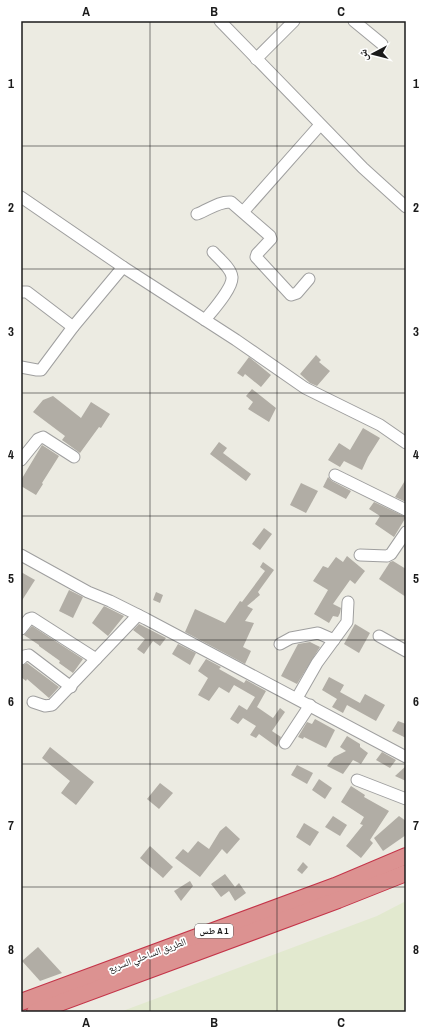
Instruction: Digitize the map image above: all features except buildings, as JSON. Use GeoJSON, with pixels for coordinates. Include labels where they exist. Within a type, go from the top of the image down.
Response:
{"type":"FeatureCollection","features":[{"type":"Feature","properties":{"kind":"highway","name":"الطريق الساحلي السريع"},"geometry":{"type":"LineString","coordinates":[[21,1002],[335,886],[406,856]]}},
{"type":"Feature","properties":{"kind":"highway","name":"الطريق الساحلي السريع"},"geometry":{"type":"LineString","coordinates":[[35,1012],[330,903],[406,873]]}},
{"type":"Feature","properties":{"kind":"street"},"geometry":{"type":"LineString","coordinates":[[220,21],[320,125],[363,168],[406,207]]}},
{"type":"Feature","properties":{"kind":"street"},"geometry":{"type":"LineString","coordinates":[[256,59],[294,21]]}},
{"type":"Feature","properties":{"kind":"street"},"geometry":{"type":"LineString","coordinates":[[354,21],[382,44]]}},
{"type":"Feature","properties":{"kind":"street"},"geometry":{"type":"LineString","coordinates":[[243,212],[320,125]]}},
{"type":"Feature","properties":{"kind":"street"},"geometry":{"type":"LineString","coordinates":[[21,196],[122,267],[236,340],[305,388],[380,425],[406,443]]}},
{"type":"Feature","properties":{"kind":"street"},"geometry":{"type":"LineString","coordinates":[[197,214],[221,202],[231,202],[270,236],[270,241],[256,254],[257,260],[291,295],[296,293],[308,279]]}},
{"type":"Feature","properties":{"kind":"street"},"geometry":{"type":"LineString","coordinates":[[205,320],[232,282],[232,276],[229,270],[213,252]]}},
{"type":"Feature","properties":{"kind":"street"},"geometry":{"type":"LineString","coordinates":[[21,367],[41,370],[72,327],[122,267]]}},
{"type":"Feature","properties":{"kind":"street"},"geometry":{"type":"LineString","coordinates":[[21,292],[27,292],[72,327]]}},
{"type":"Feature","properties":{"kind":"street"},"geometry":{"type":"LineString","coordinates":[[21,460],[38,439],[43,437],[74,457]]}},
{"type":"Feature","properties":{"kind":"street"},"geometry":{"type":"LineString","coordinates":[[335,475],[406,510]]}},
{"type":"Feature","properties":{"kind":"street"},"geometry":{"type":"LineString","coordinates":[[360,555],[387,556],[391,554],[406,532]]}},
{"type":"Feature","properties":{"kind":"street"},"geometry":{"type":"LineString","coordinates":[[21,555],[88,592],[138,615],[406,757]]}},
{"type":"Feature","properties":{"kind":"street"},"geometry":{"type":"LineString","coordinates":[[297,698],[317,663],[347,622],[348,602]]}},
{"type":"Feature","properties":{"kind":"street"},"geometry":{"type":"LineString","coordinates":[[33,702],[45,706],[52,705],[71,687],[83,672],[138,615]]}},
{"type":"Feature","properties":{"kind":"street"},"geometry":{"type":"LineString","coordinates":[[21,629],[28,619],[32,618],[96,660]]}},
{"type":"Feature","properties":{"kind":"street"},"geometry":{"type":"LineString","coordinates":[[280,644],[291,638],[318,633],[334,640]]}},
{"type":"Feature","properties":{"kind":"street"},"geometry":{"type":"LineString","coordinates":[[379,636],[406,651]]}},
{"type":"Feature","properties":{"kind":"street"},"geometry":{"type":"LineString","coordinates":[[21,659],[24,656],[29,655],[71,687]]}},
{"type":"Feature","properties":{"kind":"street"},"geometry":{"type":"LineString","coordinates":[[285,743],[310,705]]}},
{"type":"Feature","properties":{"kind":"street"},"geometry":{"type":"LineString","coordinates":[[358,780],[406,799]]}},
{"type":"Feature","properties":{"kind":"green space"},"geometry":{"type":"Polygon","coordinates":[[[406,901],[406,1012],[120,1012],[377,916],[406,901]]]}}]}
